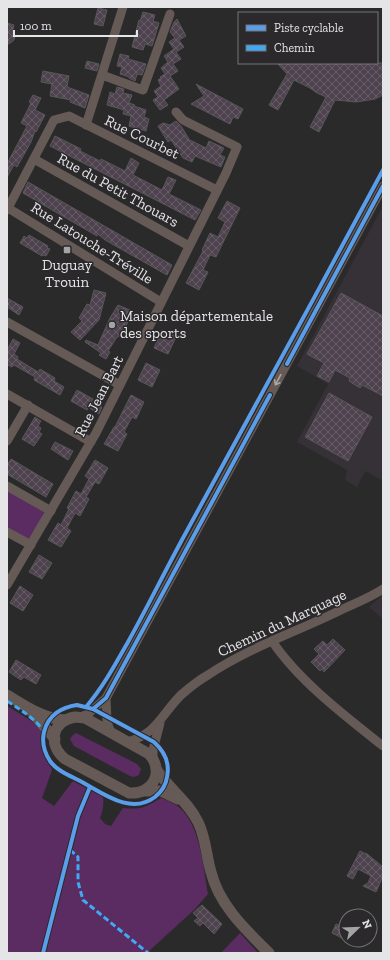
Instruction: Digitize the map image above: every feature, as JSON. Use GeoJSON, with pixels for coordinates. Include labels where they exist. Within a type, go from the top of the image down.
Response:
{"type":"FeatureCollection","features":[{"type":"Feature","properties":{"kind":"street"},"geometry":{"type":"LineString","coordinates":[[86,126],[122,7]]}},
{"type":"Feature","properties":{"kind":"street"},"geometry":{"type":"LineString","coordinates":[[102,75],[143,90],[170,14]]}},
{"type":"Feature","properties":{"kind":"street","name":"Rue Jean Bart"},"geometry":{"type":"LineString","coordinates":[[7,585],[91,442],[218,190],[237,148],[183,120],[176,112]]}},
{"type":"Feature","properties":{"kind":"street","name":"Rue Courbet"},"geometry":{"type":"LineString","coordinates":[[34,159],[54,120],[69,116],[86,126],[218,190]]}},
{"type":"Feature","properties":{"kind":"street"},"geometry":{"type":"LineString","coordinates":[[7,209],[34,159]]}},
{"type":"Feature","properties":{"kind":"street","name":"Rue du Petit Thouars"},"geometry":{"type":"LineString","coordinates":[[34,159],[189,246]]}},
{"type":"Feature","properties":{"kind":"street"},"geometry":{"type":"LineString","coordinates":[[155,764],[154,781],[149,789],[137,794],[129,793],[65,759],[58,750],[55,739],[57,727],[65,720],[88,714],[106,698],[383,186]]}},
{"type":"Feature","properties":{"kind":"street","name":"Rue Latouche-Tréville"},"geometry":{"type":"LineString","coordinates":[[7,209],[161,302]]}},
{"type":"Feature","properties":{"kind":"street"},"geometry":{"type":"LineString","coordinates":[[7,322],[120,385]]}},
{"type":"Feature","properties":{"kind":"street"},"geometry":{"type":"LineString","coordinates":[[7,394],[91,442]]}},
{"type":"Feature","properties":{"kind":"street"},"geometry":{"type":"LineString","coordinates":[[7,441],[28,405]]}},
{"type":"Feature","properties":{"kind":"street"},"geometry":{"type":"LineString","coordinates":[[7,486],[50,511]]}},
{"type":"Feature","properties":{"kind":"street"},"geometry":{"type":"LineString","coordinates":[[7,532],[31,545]]}},
{"type":"Feature","properties":{"kind":"street","name":"Chemin du Marquage"},"geometry":{"type":"LineString","coordinates":[[127,742],[143,736],[162,719],[181,696],[207,675],[244,653],[330,616],[383,589]]}},
{"type":"Feature","properties":{"kind":"street"},"geometry":{"type":"LineString","coordinates":[[272,641],[281,654],[295,669],[338,711],[383,746]]}},
{"type":"Feature","properties":{"kind":"street"},"geometry":{"type":"LineString","coordinates":[[7,695],[31,710],[51,718],[65,720]]}},
{"type":"Feature","properties":{"kind":"street"},"geometry":{"type":"LineString","coordinates":[[106,698],[107,722],[111,733]]}},
{"type":"Feature","properties":{"kind":"street"},"geometry":{"type":"LineString","coordinates":[[31,710],[55,739]]}},
{"type":"Feature","properties":{"kind":"street"},"geometry":{"type":"LineString","coordinates":[[81,717],[149,754],[166,783],[192,811],[199,823],[206,846],[210,872],[220,897],[248,931],[269,953]]}},
{"type":"Feature","properties":{"kind":"street","name":"Chemin du Marquage"},"geometry":{"type":"LineString","coordinates":[[155,764],[154,746],[157,731],[162,719]]}},
{"type":"Feature","properties":{"kind":"street"},"geometry":{"type":"LineString","coordinates":[[144,791],[161,791],[182,801]]}},
{"type":"Feature","properties":{"kind":"shaded area"},"geometry":{"type":"Polygon","coordinates":[[[383,206],[383,481],[365,471],[357,487],[345,480],[347,470],[297,442],[328,384],[297,366],[383,206]]]}},
{"type":"Feature","properties":{"kind":"shaded area"},"geometry":{"type":"Polygon","coordinates":[[[7,488],[43,509],[44,515],[31,538],[27,540],[7,528],[7,488]]]}},
{"type":"Feature","properties":{"kind":"shaded area"},"geometry":{"type":"Polygon","coordinates":[[[383,595],[383,619],[369,607],[383,595]]]}},
{"type":"Feature","properties":{"kind":"shaded area"},"geometry":{"type":"Polygon","coordinates":[[[7,706],[30,720],[41,729],[41,748],[52,770],[42,798],[54,806],[73,781],[103,797],[103,808],[100,818],[105,824],[111,826],[123,808],[134,809],[143,807],[161,798],[178,806],[188,818],[197,838],[203,862],[208,894],[194,910],[149,951],[151,953],[7,953],[7,706]]]}},
{"type":"Feature","properties":{"kind":"shaded area"},"geometry":{"type":"Polygon","coordinates":[[[76,733],[137,764],[141,769],[139,775],[134,777],[130,776],[74,746],[70,739],[76,733]]]}},
{"type":"Feature","properties":{"kind":"shaded area"},"geometry":{"type":"Polygon","coordinates":[[[240,933],[258,953],[221,953],[240,933]]]}},
{"type":"Feature","properties":{"kind":"building"},"geometry":{"type":"Polygon","coordinates":[[[98,8],[107,10],[103,26],[94,24],[98,8]]]}},
{"type":"Feature","properties":{"kind":"building"},"geometry":{"type":"Polygon","coordinates":[[[143,12],[155,15],[153,21],[159,23],[152,46],[145,44],[143,50],[132,47],[139,20],[140,21],[143,12]]]}},
{"type":"Feature","properties":{"kind":"building"},"geometry":{"type":"Polygon","coordinates":[[[177,19],[186,36],[179,40],[184,47],[176,52],[181,59],[173,64],[178,71],[170,76],[179,89],[164,100],[168,105],[160,110],[153,100],[158,97],[154,91],[161,86],[158,80],[165,74],[161,68],[168,62],[164,56],[174,49],[169,42],[175,38],[170,32],[174,22],[177,19]]]}},
{"type":"Feature","properties":{"kind":"building"},"geometry":{"type":"Polygon","coordinates":[[[7,23],[14,25],[12,33],[15,36],[14,40],[9,44],[7,43],[7,23]]]}},
{"type":"Feature","properties":{"kind":"building"},"geometry":{"type":"Polygon","coordinates":[[[120,54],[129,56],[128,59],[146,64],[142,75],[137,74],[135,81],[120,74],[122,67],[117,66],[120,54]]]}},
{"type":"Feature","properties":{"kind":"building"},"geometry":{"type":"Polygon","coordinates":[[[87,61],[99,64],[97,71],[85,68],[87,61]]]}},
{"type":"Feature","properties":{"kind":"building"},"geometry":{"type":"Polygon","coordinates":[[[383,63],[383,95],[375,99],[356,102],[335,100],[319,132],[310,127],[326,97],[310,88],[294,80],[278,110],[269,105],[287,74],[278,64],[383,63]]]}},
{"type":"Feature","properties":{"kind":"building"},"geometry":{"type":"Polygon","coordinates":[[[43,71],[69,76],[67,87],[89,95],[85,108],[70,102],[71,100],[50,96],[52,84],[41,82],[43,71]]]}},
{"type":"Feature","properties":{"kind":"building"},"geometry":{"type":"Polygon","coordinates":[[[196,84],[243,109],[238,119],[233,117],[230,124],[191,104],[204,96],[196,84]]]}},
{"type":"Feature","properties":{"kind":"building"},"geometry":{"type":"Polygon","coordinates":[[[117,87],[124,89],[123,93],[132,95],[129,103],[146,110],[144,117],[149,119],[146,131],[129,126],[131,116],[123,114],[124,110],[107,105],[110,92],[115,94],[117,87]]]}},
{"type":"Feature","properties":{"kind":"building"},"geometry":{"type":"Polygon","coordinates":[[[33,95],[41,98],[35,110],[45,115],[36,132],[35,131],[31,142],[17,167],[14,165],[7,177],[7,164],[27,126],[21,123],[31,103],[29,102],[33,95]]]}},
{"type":"Feature","properties":{"kind":"building"},"geometry":{"type":"Polygon","coordinates":[[[176,121],[181,126],[188,139],[206,148],[209,141],[224,148],[220,155],[225,157],[221,167],[195,156],[192,162],[183,158],[171,140],[168,142],[158,126],[163,123],[170,125],[176,121]]]}},
{"type":"Feature","properties":{"kind":"building"},"geometry":{"type":"Polygon","coordinates":[[[55,136],[81,149],[80,151],[100,161],[101,159],[125,171],[131,158],[139,163],[133,175],[162,190],[168,177],[176,180],[169,194],[201,210],[195,220],[50,146],[55,136]]]}},
{"type":"Feature","properties":{"kind":"building"},"geometry":{"type":"Polygon","coordinates":[[[28,182],[172,265],[167,275],[105,240],[98,234],[97,236],[23,193],[28,182]]]}},
{"type":"Feature","properties":{"kind":"building"},"geometry":{"type":"Polygon","coordinates":[[[227,201],[240,208],[216,257],[210,255],[203,270],[208,272],[199,290],[186,283],[203,251],[202,250],[210,233],[218,237],[225,222],[218,218],[227,201]]]}},
{"type":"Feature","properties":{"kind":"building"},"geometry":{"type":"Polygon","coordinates":[[[29,235],[48,246],[47,248],[50,249],[46,256],[42,256],[20,243],[24,236],[27,238],[29,235]]]}},
{"type":"Feature","properties":{"kind":"building"},"geometry":{"type":"Polygon","coordinates":[[[94,290],[106,293],[99,320],[80,340],[71,332],[82,321],[79,318],[87,304],[90,305],[94,290]]]}},
{"type":"Feature","properties":{"kind":"building"},"geometry":{"type":"Polygon","coordinates":[[[341,293],[383,316],[383,396],[362,385],[360,388],[349,381],[350,378],[335,370],[329,382],[317,376],[324,363],[307,354],[341,293]]]}},
{"type":"Feature","properties":{"kind":"building"},"geometry":{"type":"Polygon","coordinates":[[[7,298],[23,307],[19,315],[7,307],[7,298]]]}},
{"type":"Feature","properties":{"kind":"building"},"geometry":{"type":"Polygon","coordinates":[[[118,305],[132,311],[122,335],[117,337],[108,351],[110,352],[106,359],[99,355],[101,353],[85,342],[86,340],[98,345],[110,318],[118,305]]]}},
{"type":"Feature","properties":{"kind":"building"},"geometry":{"type":"Polygon","coordinates":[[[162,330],[176,337],[168,354],[154,348],[162,330]]]}},
{"type":"Feature","properties":{"kind":"building"},"geometry":{"type":"Polygon","coordinates":[[[13,339],[20,343],[14,354],[18,357],[17,359],[38,372],[40,369],[55,378],[54,381],[64,387],[60,395],[34,380],[35,377],[14,365],[12,367],[8,365],[7,367],[7,350],[13,339]]]}},
{"type":"Feature","properties":{"kind":"building"},"geometry":{"type":"Polygon","coordinates":[[[146,363],[160,370],[152,387],[138,380],[146,363]]]}},
{"type":"Feature","properties":{"kind":"building"},"geometry":{"type":"Polygon","coordinates":[[[77,390],[93,399],[91,402],[102,407],[99,414],[88,407],[87,410],[71,401],[77,390]]]}},
{"type":"Feature","properties":{"kind":"building"},"geometry":{"type":"Polygon","coordinates":[[[329,393],[372,417],[348,461],[305,437],[329,393]]]}},
{"type":"Feature","properties":{"kind":"building"},"geometry":{"type":"Polygon","coordinates":[[[131,395],[144,402],[136,419],[132,417],[124,432],[127,434],[118,451],[104,444],[115,427],[131,395]]]}},
{"type":"Feature","properties":{"kind":"building"},"geometry":{"type":"Polygon","coordinates":[[[35,417],[41,421],[38,426],[41,428],[39,432],[42,434],[34,446],[22,439],[35,417]]]}},
{"type":"Feature","properties":{"kind":"building"},"geometry":{"type":"Polygon","coordinates":[[[55,442],[73,451],[68,460],[51,449],[55,442]]]}},
{"type":"Feature","properties":{"kind":"building"},"geometry":{"type":"Polygon","coordinates":[[[11,459],[53,484],[46,497],[7,474],[7,465],[11,459]]]}},
{"type":"Feature","properties":{"kind":"building"},"geometry":{"type":"Polygon","coordinates":[[[95,460],[108,468],[99,484],[95,482],[86,497],[89,499],[80,516],[75,513],[67,528],[71,531],[61,547],[48,540],[58,523],[61,525],[69,509],[67,508],[76,491],[81,494],[89,479],[85,476],[95,460]]]}},
{"type":"Feature","properties":{"kind":"building"},"geometry":{"type":"Polygon","coordinates":[[[39,555],[52,563],[42,579],[29,572],[39,555]]]}},
{"type":"Feature","properties":{"kind":"building"},"geometry":{"type":"Polygon","coordinates":[[[20,586],[33,595],[23,611],[10,603],[20,586]]]}},
{"type":"Feature","properties":{"kind":"building"},"geometry":{"type":"Polygon","coordinates":[[[333,639],[345,650],[324,672],[322,669],[320,671],[311,662],[319,654],[314,649],[323,641],[327,645],[333,639]]]}},
{"type":"Feature","properties":{"kind":"building"},"geometry":{"type":"Polygon","coordinates":[[[16,660],[41,675],[36,684],[24,677],[21,680],[9,672],[16,660]]]}},
{"type":"Feature","properties":{"kind":"building"},"geometry":{"type":"Polygon","coordinates":[[[360,851],[366,853],[383,867],[383,876],[376,892],[363,886],[368,883],[371,876],[358,869],[353,879],[347,876],[360,851]]]}},
{"type":"Feature","properties":{"kind":"building"},"geometry":{"type":"Polygon","coordinates":[[[202,905],[222,924],[214,934],[203,923],[200,926],[194,921],[198,918],[193,913],[202,905]]]}},
{"type":"Feature","properties":{"kind":"building"},"geometry":{"type":"Polygon","coordinates":[[[336,924],[338,925],[338,936],[332,933],[336,924]]]}},
{"type":"Feature","properties":{"kind":"marked path"},"geometry":{"type":"LineString","coordinates":[[7,701],[32,718],[44,731]]}},
{"type":"Feature","properties":{"kind":"marked path"},"geometry":{"type":"LineString","coordinates":[[70,850],[78,857],[78,882],[83,900],[148,953]]}},
{"type":"Feature","properties":{"kind":"cycle path"},"geometry":{"type":"LineString","coordinates":[[86,707],[103,684],[128,642],[383,170]]}},
{"type":"Feature","properties":{"kind":"cycle path"},"geometry":{"type":"LineString","coordinates":[[287,364],[383,186]]}},
{"type":"Feature","properties":{"kind":"cycle path"},"geometry":{"type":"LineString","coordinates":[[93,709],[106,698],[270,395]]}},
{"type":"Feature","properties":{"kind":"cycle path"},"geometry":{"type":"LineString","coordinates":[[77,705],[93,709],[154,742],[158,746],[167,762],[168,772],[164,786],[155,797],[146,802],[137,804],[118,801],[64,773],[53,765],[46,754],[43,743],[43,735],[46,726],[56,713],[71,706],[77,705]]}},
{"type":"Feature","properties":{"kind":"cycle path"},"geometry":{"type":"LineString","coordinates":[[43,953],[78,816],[90,787]]}},
{"type":"Feature","properties":{"kind":"place","name":"Duguay Trouin"},"geometry":{"type":"Point","coordinates":[67,250]}},
{"type":"Feature","properties":{"kind":"place","name":"Maison départementale des sports"},"geometry":{"type":"Point","coordinates":[112,325]}}]}
